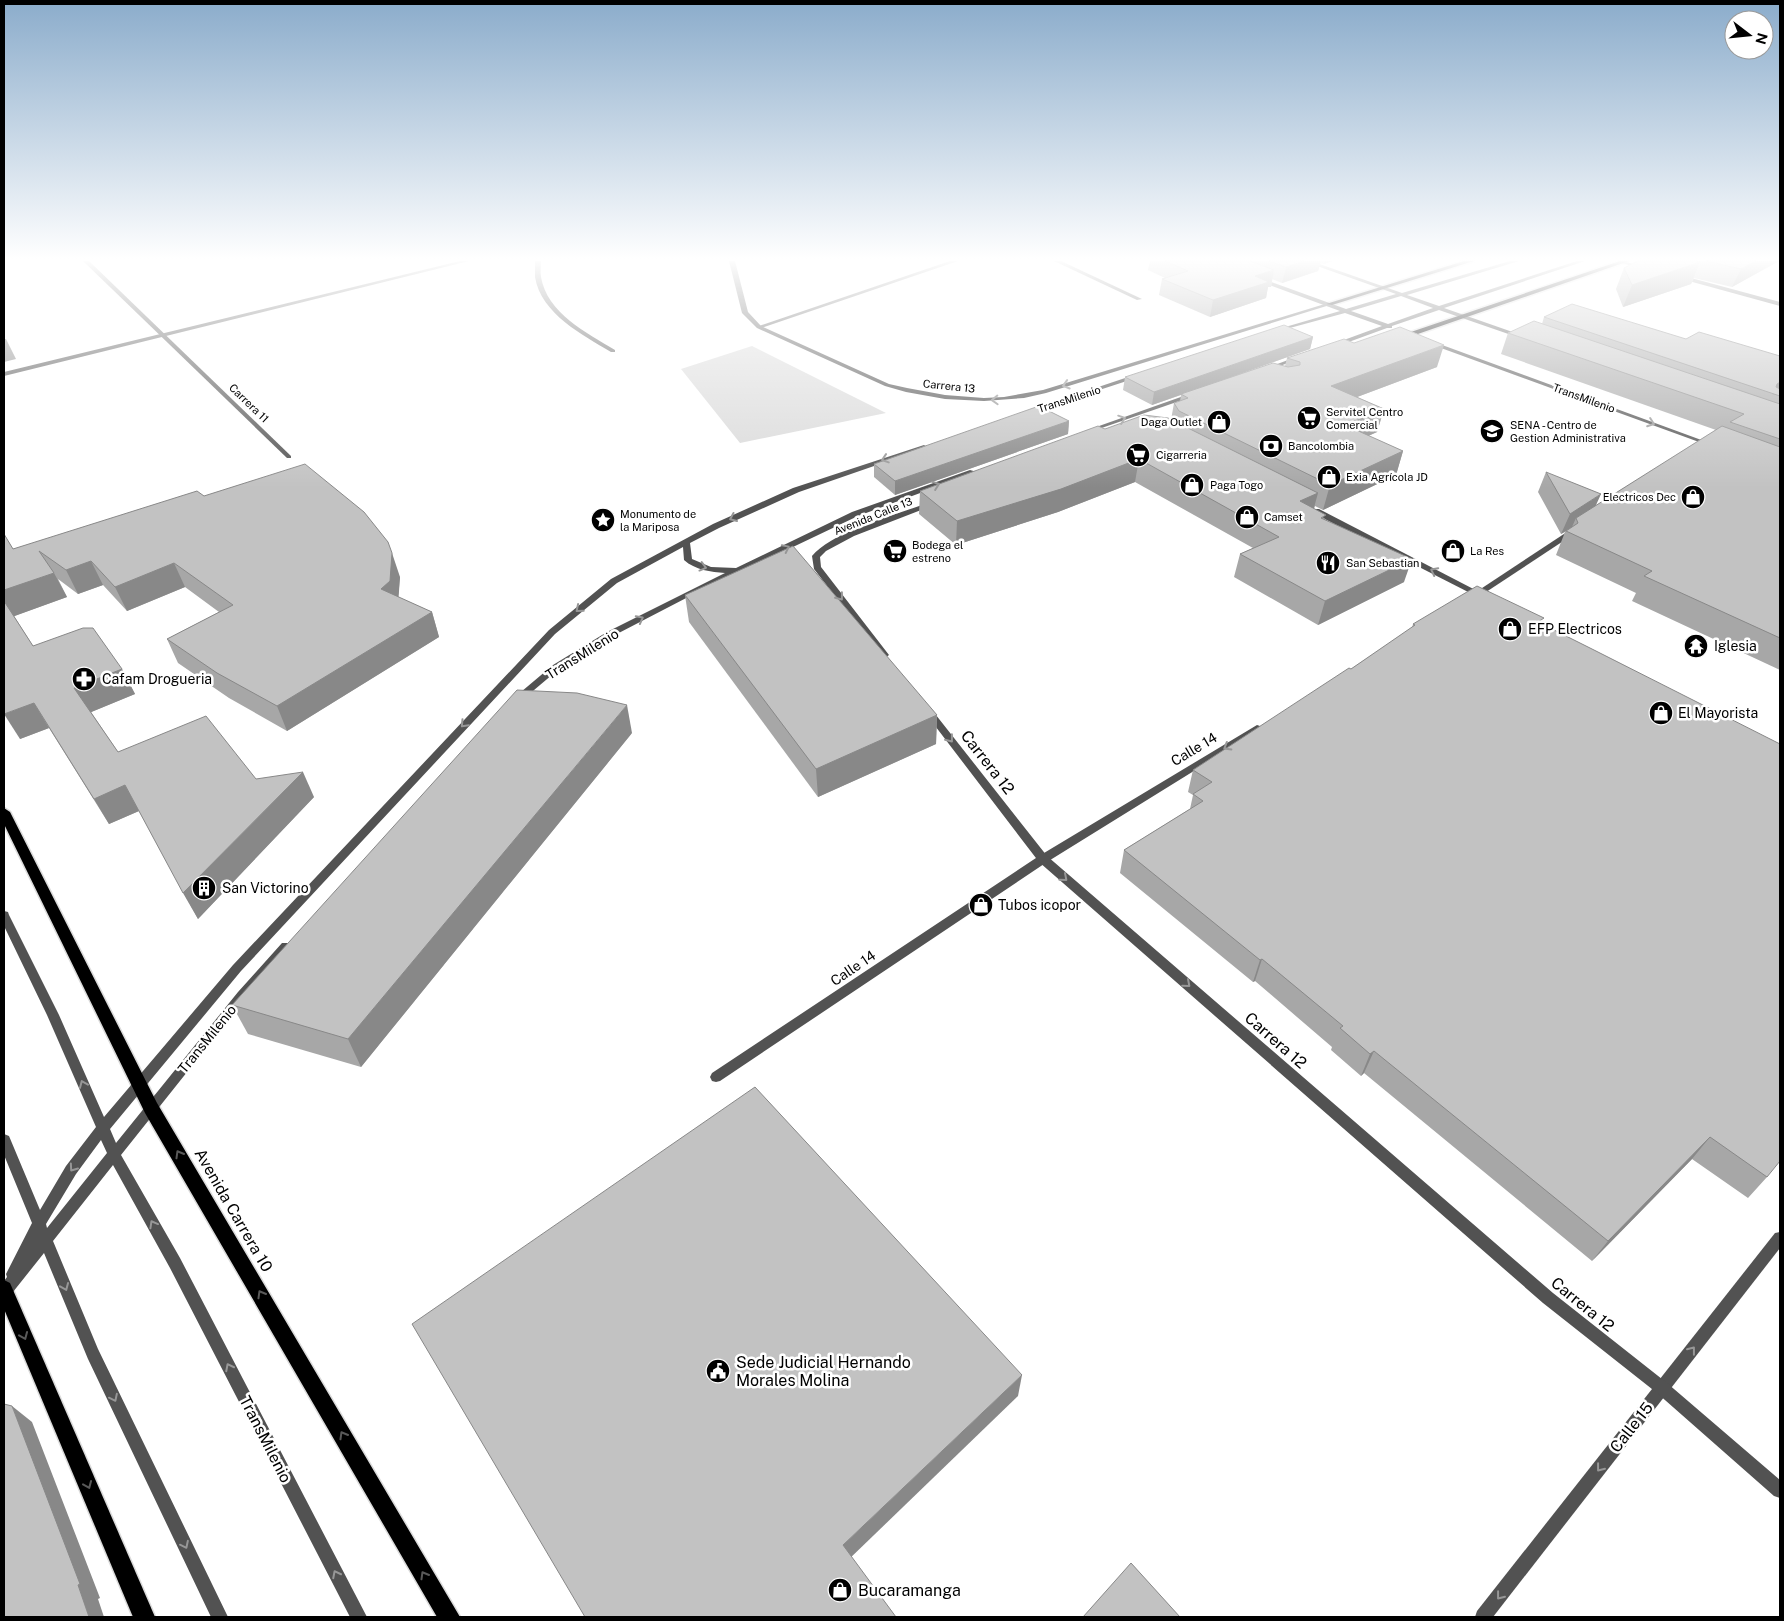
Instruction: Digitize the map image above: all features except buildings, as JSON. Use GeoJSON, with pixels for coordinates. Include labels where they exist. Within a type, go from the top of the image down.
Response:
{"type":"FeatureCollection","features":[{"type":"Feature","properties":{"kind":"main road","name":"Avenida Carrera 10"},"geometry":{"type":"LineString","coordinates":[[4,812],[139,1085],[449,1617]]}},
{"type":"Feature","properties":{"kind":"main road"},"geometry":{"type":"LineString","coordinates":[[4,1291],[144,1617]]}},
{"type":"Feature","properties":{"kind":"street"},"geometry":{"type":"LineString","coordinates":[[4,374],[157,337]]}},
{"type":"Feature","properties":{"kind":"street","name":"Carrera 11"},"geometry":{"type":"LineString","coordinates":[[166,337],[289,457]]}},
{"type":"Feature","properties":{"kind":"street"},"geometry":{"type":"LineString","coordinates":[[589,337],[613,351]]}},
{"type":"Feature","properties":{"kind":"street","name":"Carrera 13"},"geometry":{"type":"LineString","coordinates":[[779,337],[865,377],[908,391],[959,399],[985,400],[1044,392],[1224,337]]}},
{"type":"Feature","properties":{"kind":"street"},"geometry":{"type":"LineString","coordinates":[[1322,349],[1357,337]]}},
{"type":"Feature","properties":{"kind":"street","name":"TransMilenio"},"geometry":{"type":"LineString","coordinates":[[1416,337],[1715,446]]}},
{"type":"Feature","properties":{"kind":"street"},"geometry":{"type":"LineString","coordinates":[[1520,337],[1527,339]]}},
{"type":"Feature","properties":{"kind":"street"},"geometry":{"type":"LineString","coordinates":[[1257,372],[1303,356]]}},
{"type":"Feature","properties":{"kind":"street","name":"TransMilenio"},"geometry":{"type":"LineString","coordinates":[[1018,416],[1148,373]]}},
{"type":"Feature","properties":{"kind":"street"},"geometry":{"type":"LineString","coordinates":[[1080,434],[1201,392]]}},
{"type":"Feature","properties":{"kind":"street","name":"TransMilenio"},"geometry":{"type":"LineString","coordinates":[[4,1291],[38,1223],[71,1170],[102,1129],[237,968],[552,632],[614,581],[686,541],[796,490],[935,443]]}},
{"type":"Feature","properties":{"kind":"street","name":"TransMilenio"},"geometry":{"type":"LineString","coordinates":[[511,704],[556,667],[610,634],[855,514],[986,467]]}},
{"type":"Feature","properties":{"kind":"street","name":"Avenida Calle 13"},"geometry":{"type":"LineString","coordinates":[[896,669],[817,567],[816,556],[822,550],[843,538],[937,502]]}},
{"type":"Feature","properties":{"kind":"street"},"geometry":{"type":"LineString","coordinates":[[1306,506],[1482,596]]}},
{"type":"Feature","properties":{"kind":"street"},"geometry":{"type":"LineString","coordinates":[[1465,602],[1482,596],[1577,529]]}},
{"type":"Feature","properties":{"kind":"street","name":"TransMilenio"},"geometry":{"type":"LineString","coordinates":[[686,541],[688,560],[696,566],[739,570]]}},
{"type":"Feature","properties":{"kind":"street","name":"Carrera 12"},"geometry":{"type":"LineString","coordinates":[[920,700],[1043,859],[1548,1298],[1662,1388],[1780,1490]]}},
{"type":"Feature","properties":{"kind":"street","name":"Calle 14"},"geometry":{"type":"LineString","coordinates":[[716,1077],[1043,859],[1262,725]]}},
{"type":"Feature","properties":{"kind":"street","name":"TransMilenio"},"geometry":{"type":"LineString","coordinates":[[4,916],[53,1015],[115,1156],[175,1263],[358,1617]]}},
{"type":"Feature","properties":{"kind":"street","name":"TransMilenio"},"geometry":{"type":"LineString","coordinates":[[4,1291],[46,1242],[242,995],[292,939]]}},
{"type":"Feature","properties":{"kind":"street"},"geometry":{"type":"LineString","coordinates":[[4,1140],[93,1354],[220,1617]]}},
{"type":"Feature","properties":{"kind":"street","name":"Calle 15"},"geometry":{"type":"LineString","coordinates":[[1483,1617],[1780,1238]]}},
{"type":"Feature","properties":{"kind":"shaded area"},"geometry":{"type":"Polygon","coordinates":[[[752,346],[886,413],[740,443],[681,369],[752,346]]]}},
{"type":"Feature","properties":{"kind":"place","name":"Servitel Centro Comercial"},"geometry":{"type":"Point","coordinates":[1309,418]}},
{"type":"Feature","properties":{"kind":"place","name":"Daga Outlet"},"geometry":{"type":"Point","coordinates":[1219,422]}},
{"type":"Feature","properties":{"kind":"place","name":"SENA - Centro de Gestion Administrativa"},"geometry":{"type":"Point","coordinates":[1492,431]}},
{"type":"Feature","properties":{"kind":"place","name":"Bancolombia"},"geometry":{"type":"Point","coordinates":[1271,446]}},
{"type":"Feature","properties":{"kind":"place","name":"Cigarreria"},"geometry":{"type":"Point","coordinates":[1138,455]}},
{"type":"Feature","properties":{"kind":"place","name":"Exia Agrícola JD"},"geometry":{"type":"Point","coordinates":[1329,477]}},
{"type":"Feature","properties":{"kind":"place","name":"Paga Togo"},"geometry":{"type":"Point","coordinates":[1192,485]}},
{"type":"Feature","properties":{"kind":"place","name":"Electricos Dec"},"geometry":{"type":"Point","coordinates":[1693,497]}},
{"type":"Feature","properties":{"kind":"place","name":"Camset"},"geometry":{"type":"Point","coordinates":[1247,517]}},
{"type":"Feature","properties":{"kind":"place","name":"Monumento de la Mariposa"},"geometry":{"type":"Point","coordinates":[603,520]}},
{"type":"Feature","properties":{"kind":"place","name":"Bodega el estreno"},"geometry":{"type":"Point","coordinates":[895,551]}},
{"type":"Feature","properties":{"kind":"place","name":"La Res"},"geometry":{"type":"Point","coordinates":[1453,551]}},
{"type":"Feature","properties":{"kind":"place","name":"San Sebastian"},"geometry":{"type":"Point","coordinates":[1328,563]}},
{"type":"Feature","properties":{"kind":"place","name":"EFP Electricos"},"geometry":{"type":"Point","coordinates":[1510,629]}},
{"type":"Feature","properties":{"kind":"place","name":"Iglesia"},"geometry":{"type":"Point","coordinates":[1696,646]}},
{"type":"Feature","properties":{"kind":"place","name":"Cafam Drogueria"},"geometry":{"type":"Point","coordinates":[84,679]}},
{"type":"Feature","properties":{"kind":"place","name":"El Mayorista"},"geometry":{"type":"Point","coordinates":[1661,713]}},
{"type":"Feature","properties":{"kind":"place","name":"San Victorino"},"geometry":{"type":"Point","coordinates":[204,888]}},
{"type":"Feature","properties":{"kind":"place","name":"Tubos icopor"},"geometry":{"type":"Point","coordinates":[981,905]}},
{"type":"Feature","properties":{"kind":"place","name":"Sede Judicial Hernando Morales Molina"},"geometry":{"type":"Point","coordinates":[718,1371]}},
{"type":"Feature","properties":{"kind":"place","name":"Bucaramanga"},"geometry":{"type":"Point","coordinates":[840,1590]}}]}
